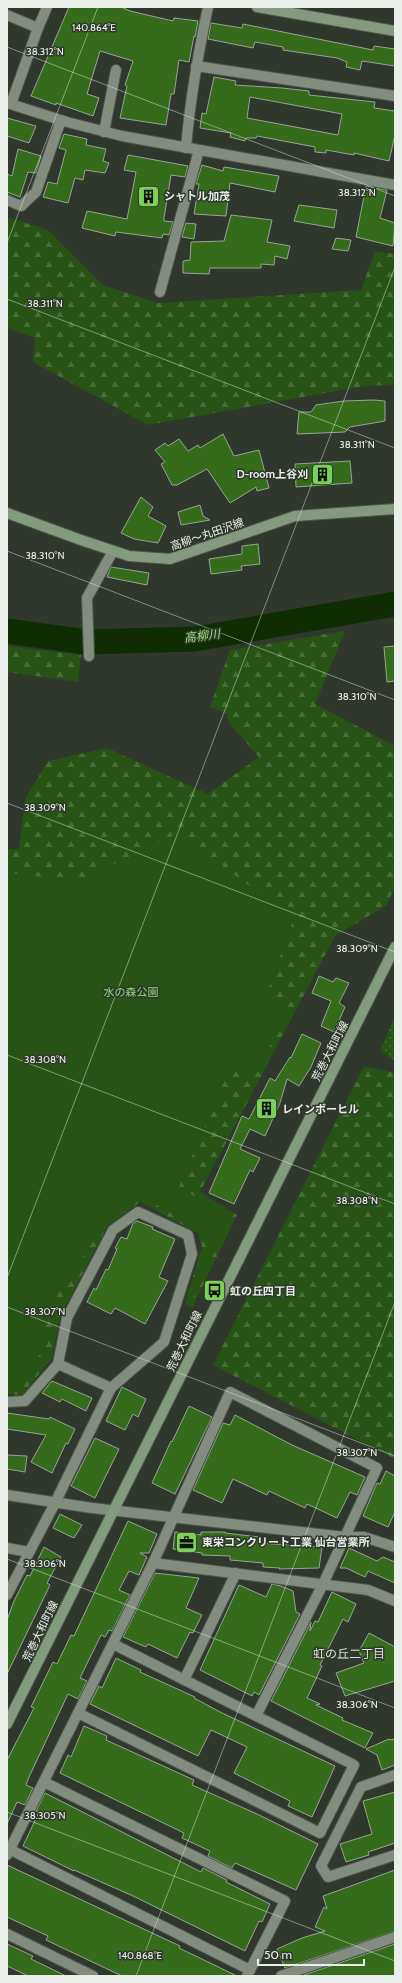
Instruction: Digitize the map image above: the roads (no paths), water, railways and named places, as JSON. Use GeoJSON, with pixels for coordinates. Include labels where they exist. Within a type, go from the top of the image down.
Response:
{"type":"FeatureCollection","features":[{"type":"Feature","properties":{"kind":"street"},"geometry":{"type":"LineString","coordinates":[[47,7],[9,104],[104,132],[395,185]]}},
{"type":"Feature","properties":{"kind":"street"},"geometry":{"type":"LineString","coordinates":[[186,148],[189,110],[208,7]]}},
{"type":"Feature","properties":{"kind":"street"},"geometry":{"type":"LineString","coordinates":[[258,7],[395,31]]}},
{"type":"Feature","properties":{"kind":"street"},"geometry":{"type":"LineString","coordinates":[[7,15],[38,28]]}},
{"type":"Feature","properties":{"kind":"street"},"geometry":{"type":"LineString","coordinates":[[196,66],[395,96]]}},
{"type":"Feature","properties":{"kind":"street"},"geometry":{"type":"LineString","coordinates":[[104,132],[116,70]]}},
{"type":"Feature","properties":{"kind":"street"},"geometry":{"type":"LineString","coordinates":[[7,200],[21,206],[36,192],[61,120]]}},
{"type":"Feature","properties":{"kind":"street"},"geometry":{"type":"LineString","coordinates":[[160,292],[198,150]]}},
{"type":"Feature","properties":{"kind":"street","name":"高柳～丸田沢線"},"geometry":{"type":"LineString","coordinates":[[7,513],[129,556],[170,559],[295,516],[395,509]]}},
{"type":"Feature","properties":{"kind":"street"},"geometry":{"type":"LineString","coordinates":[[90,656],[87,598],[113,550]]}},
{"type":"Feature","properties":{"kind":"street","name":"荒巻大和町線"},"geometry":{"type":"LineString","coordinates":[[7,1724],[395,947]]}},
{"type":"Feature","properties":{"kind":"street"},"geometry":{"type":"LineString","coordinates":[[7,1402],[25,1401],[58,1364],[67,1318],[113,1230],[138,1212],[188,1235],[192,1254],[164,1342],[111,1388],[55,1503],[7,1595]]}},
{"type":"Feature","properties":{"kind":"street"},"geometry":{"type":"LineString","coordinates":[[58,1364],[111,1388]]}},
{"type":"Feature","properties":{"kind":"street"},"geometry":{"type":"LineString","coordinates":[[44,1782],[285,1901],[248,1973],[8,1851],[153,1563],[230,1392],[377,1468],[323,1584],[256,1716]]}},
{"type":"Feature","properties":{"kind":"street"},"geometry":{"type":"LineString","coordinates":[[7,1495],[113,1511],[345,1537],[364,1536],[395,1547]]}},
{"type":"Feature","properties":{"kind":"street"},"geometry":{"type":"LineString","coordinates":[[7,1548],[29,1552]]}},
{"type":"Feature","properties":{"kind":"street"},"geometry":{"type":"LineString","coordinates":[[153,1563],[368,1590],[395,1601]]}},
{"type":"Feature","properties":{"kind":"street"},"geometry":{"type":"LineString","coordinates":[[184,1680],[236,1573]]}},
{"type":"Feature","properties":{"kind":"street"},"geometry":{"type":"LineString","coordinates":[[78,1714],[320,1833],[354,1765],[112,1644]]}},
{"type":"Feature","properties":{"kind":"street"},"geometry":{"type":"LineString","coordinates":[[395,1775],[361,1787],[321,1866],[328,1877],[395,1855]]}},
{"type":"Feature","properties":{"kind":"street"},"geometry":{"type":"LineString","coordinates":[[7,1934],[93,1976]]}},
{"type":"Feature","properties":{"kind":"street"},"geometry":{"type":"LineString","coordinates":[[281,1976],[395,1936]]}},
{"type":"Feature","properties":{"kind":"waterway","name":"高柳川"},"geometry":{"type":"LineString","coordinates":[[7,631],[87,642],[195,639],[395,604]]}},
{"type":"Feature","properties":{"kind":"place","name":"シャトル加茂"},"geometry":{"type":"Point","coordinates":[149,196]}},
{"type":"Feature","properties":{"kind":"place","name":"D-room上谷刈"},"geometry":{"type":"Point","coordinates":[323,474]}},
{"type":"Feature","properties":{"kind":"place","name":"レインボーヒル"},"geometry":{"type":"Point","coordinates":[266,1109]}},
{"type":"Feature","properties":{"kind":"place","name":"虹の丘四丁目"},"geometry":{"type":"Point","coordinates":[214,1291]}},
{"type":"Feature","properties":{"kind":"place","name":"東栄コンクリート工業 仙台営業所"},"geometry":{"type":"Point","coordinates":[186,1542]}},
{"type":"Feature","properties":{"kind":"district","name":"虹の丘二丁目"},"geometry":{"type":"Point","coordinates":[349,1654]}},
{"type":"Feature","properties":{"kind":"park label","name":"水の森公園"},"geometry":{"type":"Point","coordinates":[131,992]}}]}
